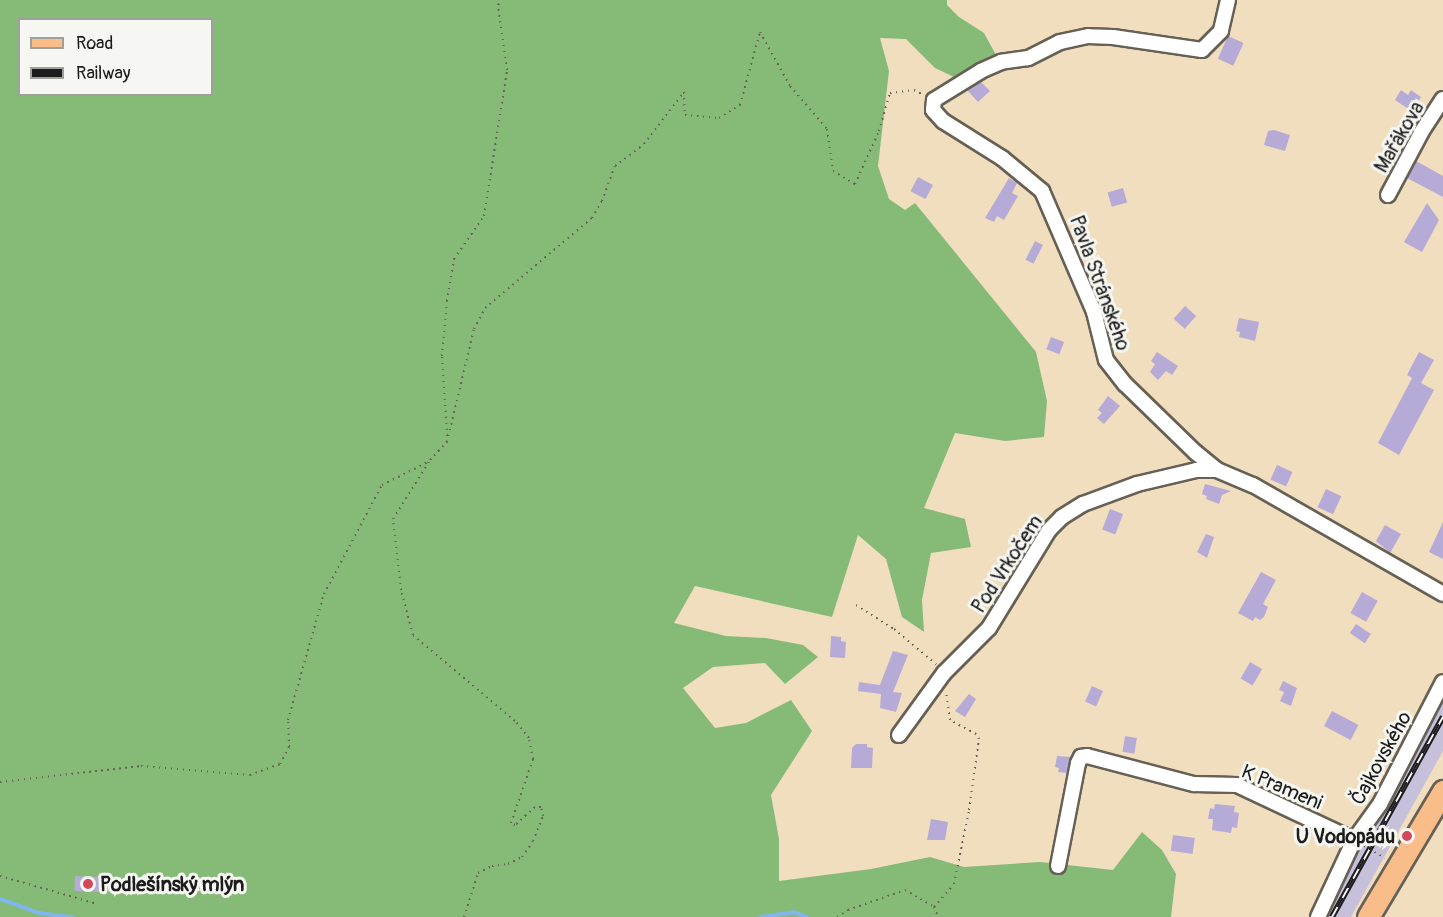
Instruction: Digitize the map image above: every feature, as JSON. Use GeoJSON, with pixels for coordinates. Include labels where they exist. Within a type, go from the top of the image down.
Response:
{"type":"FeatureCollection","features":[{"type":"Feature","properties":{"kind":"main road"},"geometry":{"type":"LineString","coordinates":[[1368,917],[1443,791]]}},
{"type":"Feature","properties":{"kind":"street"},"geometry":{"type":"LineString","coordinates":[[934,100],[1001,62],[1028,58],[1060,42],[1088,36],[1113,37],[1188,50],[1202,50],[1221,31],[1228,0]]}},
{"type":"Feature","properties":{"kind":"street","name":"Mařákova"},"geometry":{"type":"LineString","coordinates":[[1388,195],[1422,131],[1443,99]]}},
{"type":"Feature","properties":{"kind":"street","name":"Pavla Stránského"},"geometry":{"type":"LineString","coordinates":[[934,100],[933,110],[943,120],[1002,158],[1042,191],[1094,312],[1106,360],[1125,384],[1217,470],[1263,491],[1443,594]]}},
{"type":"Feature","properties":{"kind":"street","name":"Pod Vrkočem"},"geometry":{"type":"LineString","coordinates":[[899,735],[944,673],[989,628],[1049,530],[1062,518],[1083,504],[1137,484],[1196,470],[1217,470]]}},
{"type":"Feature","properties":{"kind":"street","name":"Čajkovského"},"geometry":{"type":"LineString","coordinates":[[1318,917],[1354,840],[1380,804],[1443,682]]}},
{"type":"Feature","properties":{"kind":"street","name":"K Prameni"},"geometry":{"type":"LineString","coordinates":[[1058,866],[1078,763],[1081,757],[1087,756],[1194,784],[1237,785],[1354,840]]}},
{"type":"Feature","properties":{"kind":"path"},"geometry":{"type":"LineString","coordinates":[[447,442],[442,356],[447,301],[454,259],[484,216],[507,70],[498,5],[502,0]]}},
{"type":"Feature","properties":{"kind":"path"},"geometry":{"type":"LineString","coordinates":[[464,917],[478,873],[492,866],[508,864],[522,856],[533,841],[543,816],[541,807],[535,807],[515,825],[511,823],[533,759],[529,738],[515,721],[413,635],[401,590],[393,519],[430,460],[447,442],[474,329],[485,308],[592,218],[602,201],[615,166],[644,144],[684,92],[685,115],[719,118],[741,105],[760,33],[790,86],[827,129],[833,171],[855,184],[879,131],[890,93],[914,90],[934,100]]}},
{"type":"Feature","properties":{"kind":"path"},"geometry":{"type":"LineString","coordinates":[[0,782],[141,766],[250,775],[279,764],[290,747],[288,720],[324,594],[382,485],[430,460]]}},
{"type":"Feature","properties":{"kind":"path"},"geometry":{"type":"LineString","coordinates":[[856,605],[894,629],[944,673],[950,720],[976,734],[979,739],[969,810],[954,884],[934,907]]}},
{"type":"Feature","properties":{"kind":"path"},"geometry":{"type":"LineString","coordinates":[[1354,840],[1385,858],[1391,854]]}},
{"type":"Feature","properties":{"kind":"path"},"geometry":{"type":"LineString","coordinates":[[0,876],[94,903]]}},
{"type":"Feature","properties":{"kind":"path"},"geometry":{"type":"LineString","coordinates":[[837,917],[848,910],[906,890],[934,907],[938,917]]}},
{"type":"Feature","properties":{"kind":"shaded area"},"geometry":{"type":"Polygon","coordinates":[[[1443,697],[1443,751],[1351,917],[1321,917],[1443,697]]]}},
{"type":"Feature","properties":{"kind":"green space"},"geometry":{"type":"Polygon","coordinates":[[[0,0],[947,0],[947,5],[959,17],[984,33],[996,55],[956,78],[935,68],[906,39],[880,38],[889,71],[878,166],[889,199],[905,210],[915,203],[1036,352],[1047,401],[1044,437],[1005,441],[955,433],[924,508],[965,519],[971,547],[931,553],[922,600],[924,632],[902,617],[886,559],[858,535],[832,617],[695,586],[674,623],[726,636],[766,638],[803,645],[818,657],[785,684],[765,663],[713,667],[683,688],[715,728],[746,723],[791,700],[812,731],[771,795],[779,839],[779,881],[871,869],[930,857],[964,867],[1040,862],[1113,870],[1142,832],[1162,850],[1176,874],[1171,917],[0,917],[0,0]]]}},
{"type":"Feature","properties":{"kind":"building"},"geometry":{"type":"Polygon","coordinates":[[[1228,36],[1244,43],[1233,66],[1218,59],[1228,36]]]}},
{"type":"Feature","properties":{"kind":"building"},"geometry":{"type":"Polygon","coordinates":[[[981,82],[990,91],[978,102],[967,90],[981,82]]]}},
{"type":"Feature","properties":{"kind":"building"},"geometry":{"type":"Polygon","coordinates":[[[1401,90],[1408,95],[1411,90],[1421,97],[1418,102],[1425,106],[1419,116],[1395,100],[1401,90]]]}},
{"type":"Feature","properties":{"kind":"building"},"geometry":{"type":"Polygon","coordinates":[[[1274,130],[1290,135],[1285,151],[1264,145],[1268,131],[1274,130]]]}},
{"type":"Feature","properties":{"kind":"building"},"geometry":{"type":"Polygon","coordinates":[[[1416,161],[1443,176],[1443,197],[1407,178],[1416,161]]]}},
{"type":"Feature","properties":{"kind":"building"},"geometry":{"type":"Polygon","coordinates":[[[918,177],[933,185],[925,199],[910,191],[918,177]]]}},
{"type":"Feature","properties":{"kind":"building"},"geometry":{"type":"Polygon","coordinates":[[[1009,178],[1017,183],[1012,193],[1018,196],[1004,220],[997,216],[994,222],[985,218],[1009,178]]]}},
{"type":"Feature","properties":{"kind":"building"},"geometry":{"type":"Polygon","coordinates":[[[1123,188],[1127,202],[1112,207],[1108,192],[1123,188]]]}},
{"type":"Feature","properties":{"kind":"building"},"geometry":{"type":"Polygon","coordinates":[[[1427,203],[1439,220],[1422,252],[1404,242],[1427,203]]]}},
{"type":"Feature","properties":{"kind":"building"},"geometry":{"type":"Polygon","coordinates":[[[1035,241],[1043,245],[1033,264],[1025,260],[1035,241]]]}},
{"type":"Feature","properties":{"kind":"building"},"geometry":{"type":"Polygon","coordinates":[[[1185,306],[1196,316],[1185,329],[1174,319],[1185,306]]]}},
{"type":"Feature","properties":{"kind":"building"},"geometry":{"type":"Polygon","coordinates":[[[1239,318],[1259,322],[1255,341],[1239,337],[1240,332],[1236,331],[1239,318]]]}},
{"type":"Feature","properties":{"kind":"building"},"geometry":{"type":"Polygon","coordinates":[[[1051,337],[1064,342],[1059,354],[1046,349],[1051,337]]]}},
{"type":"Feature","properties":{"kind":"building"},"geometry":{"type":"Polygon","coordinates":[[[1157,352],[1178,366],[1172,375],[1166,371],[1158,380],[1150,372],[1155,364],[1151,361],[1157,352]]]}},
{"type":"Feature","properties":{"kind":"building"},"geometry":{"type":"Polygon","coordinates":[[[1419,352],[1434,360],[1421,383],[1434,390],[1399,455],[1378,443],[1412,378],[1407,375],[1419,352]]]}},
{"type":"Feature","properties":{"kind":"building"},"geometry":{"type":"Polygon","coordinates":[[[1108,396],[1120,406],[1104,424],[1097,418],[1102,413],[1098,410],[1108,396]]]}},
{"type":"Feature","properties":{"kind":"building"},"geometry":{"type":"Polygon","coordinates":[[[1277,465],[1293,472],[1286,487],[1270,480],[1277,465]]]}},
{"type":"Feature","properties":{"kind":"building"},"geometry":{"type":"Polygon","coordinates":[[[1205,484],[1231,491],[1222,495],[1219,504],[1206,499],[1207,496],[1202,494],[1205,484]]]}},
{"type":"Feature","properties":{"kind":"building"},"geometry":{"type":"Polygon","coordinates":[[[1326,489],[1341,496],[1333,514],[1318,507],[1326,489]]]}},
{"type":"Feature","properties":{"kind":"building"},"geometry":{"type":"Polygon","coordinates":[[[1110,509],[1123,514],[1115,535],[1102,530],[1110,509]]]}},
{"type":"Feature","properties":{"kind":"building"},"geometry":{"type":"Polygon","coordinates":[[[1443,522],[1443,559],[1429,552],[1443,522]]]}},
{"type":"Feature","properties":{"kind":"building"},"geometry":{"type":"Polygon","coordinates":[[[1385,525],[1401,534],[1390,553],[1376,541],[1385,525]]]}},
{"type":"Feature","properties":{"kind":"building"},"geometry":{"type":"Polygon","coordinates":[[[1206,534],[1214,537],[1207,558],[1197,552],[1206,534]]]}},
{"type":"Feature","properties":{"kind":"building"},"geometry":{"type":"Polygon","coordinates":[[[1261,572],[1276,580],[1263,604],[1268,607],[1264,617],[1260,620],[1255,617],[1253,621],[1238,613],[1261,572]]]}},
{"type":"Feature","properties":{"kind":"building"},"geometry":{"type":"Polygon","coordinates":[[[1362,592],[1378,601],[1366,622],[1350,613],[1362,592]]]}},
{"type":"Feature","properties":{"kind":"building"},"geometry":{"type":"Polygon","coordinates":[[[1356,624],[1371,634],[1365,643],[1350,633],[1356,624]]]}},
{"type":"Feature","properties":{"kind":"building"},"geometry":{"type":"Polygon","coordinates":[[[831,636],[841,637],[841,641],[846,642],[845,658],[830,657],[831,636]]]}},
{"type":"Feature","properties":{"kind":"building"},"geometry":{"type":"Polygon","coordinates":[[[893,651],[908,655],[893,692],[902,693],[896,712],[880,708],[881,694],[858,691],[859,682],[880,685],[893,651]]]}},
{"type":"Feature","properties":{"kind":"building"},"geometry":{"type":"Polygon","coordinates":[[[1250,662],[1262,669],[1253,685],[1240,678],[1250,662]]]}},
{"type":"Feature","properties":{"kind":"building"},"geometry":{"type":"Polygon","coordinates":[[[1283,681],[1297,688],[1291,706],[1280,701],[1284,692],[1279,690],[1283,681]]]}},
{"type":"Feature","properties":{"kind":"building"},"geometry":{"type":"Polygon","coordinates":[[[1092,686],[1103,691],[1096,706],[1085,702],[1092,686]]]}},
{"type":"Feature","properties":{"kind":"building"},"geometry":{"type":"Polygon","coordinates":[[[969,694],[976,699],[965,717],[955,711],[969,694]]]}},
{"type":"Feature","properties":{"kind":"building"},"geometry":{"type":"Polygon","coordinates":[[[1332,711],[1358,725],[1351,740],[1324,726],[1332,711]]]}},
{"type":"Feature","properties":{"kind":"building"},"geometry":{"type":"Polygon","coordinates":[[[1125,736],[1137,738],[1134,754],[1122,752],[1125,736]]]}},
{"type":"Feature","properties":{"kind":"building"},"geometry":{"type":"Polygon","coordinates":[[[856,744],[867,744],[867,747],[873,748],[872,768],[851,768],[852,748],[856,744]]]}},
{"type":"Feature","properties":{"kind":"building"},"geometry":{"type":"Polygon","coordinates":[[[1057,756],[1071,757],[1067,773],[1058,772],[1059,768],[1055,767],[1057,756]]]}},
{"type":"Feature","properties":{"kind":"building"},"geometry":{"type":"Polygon","coordinates":[[[1215,804],[1235,806],[1234,812],[1239,813],[1237,828],[1232,827],[1231,833],[1212,830],[1213,819],[1208,819],[1210,808],[1214,809],[1215,804]]]}},
{"type":"Feature","properties":{"kind":"building"},"geometry":{"type":"Polygon","coordinates":[[[931,819],[948,822],[945,840],[927,840],[931,819]]]}},
{"type":"Feature","properties":{"kind":"building"},"geometry":{"type":"Polygon","coordinates":[[[1173,835],[1195,838],[1193,854],[1171,851],[1173,835]]]}},
{"type":"Feature","properties":{"kind":"building","name":"Podlešínský mlýn"},"geometry":{"type":"Polygon","coordinates":[[[75,876],[101,877],[100,892],[74,891],[75,876]]]}},
{"type":"Feature","properties":{"kind":"waterway"},"geometry":{"type":"LineString","coordinates":[[0,899],[39,913],[73,917]]}},
{"type":"Feature","properties":{"kind":"waterway"},"geometry":{"type":"LineString","coordinates":[[760,917],[794,912],[807,917]]}},
{"type":"Feature","properties":{"kind":"railway"},"geometry":{"type":"LineString","coordinates":[[1332,917],[1443,717]]}},
{"type":"Feature","properties":{"kind":"place","name":"U Vodopádu"},"geometry":{"type":"Point","coordinates":[1407,836]}},
{"type":"Feature","properties":{"kind":"place","name":"Podlešínský mlýn"},"geometry":{"type":"Point","coordinates":[88,884]}}]}
